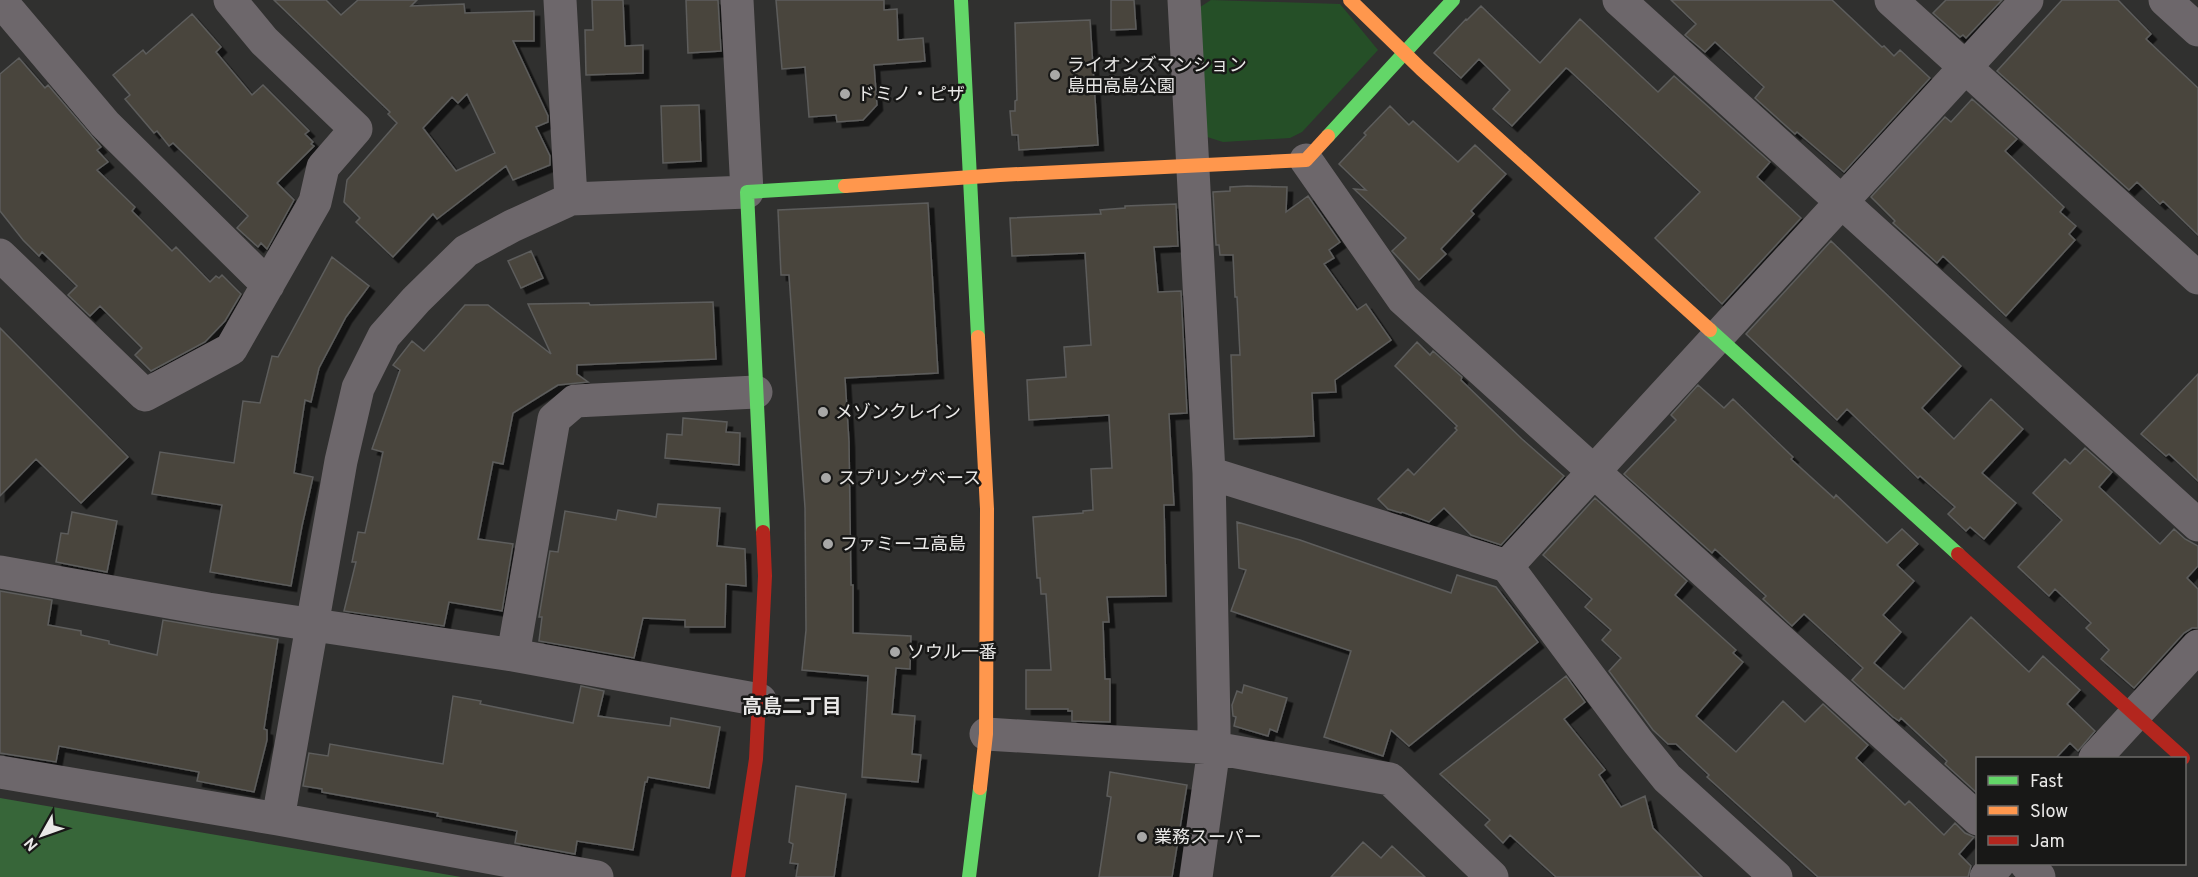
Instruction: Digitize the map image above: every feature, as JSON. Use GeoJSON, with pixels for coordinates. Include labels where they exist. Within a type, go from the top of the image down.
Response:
{"type":"FeatureCollection","features":[{"type":"Feature","properties":{"kind":"street"},"geometry":{"type":"LineString","coordinates":[[0,0],[105,124],[268,285]]}},
{"type":"Feature","properties":{"kind":"street"},"geometry":{"type":"LineString","coordinates":[[0,255],[145,395],[231,349],[315,202],[323,167],[356,129],[264,41],[230,0]]}},
{"type":"Feature","properties":{"kind":"street"},"geometry":{"type":"LineString","coordinates":[[560,0],[571,199]]}},
{"type":"Feature","properties":{"kind":"street"},"geometry":{"type":"LineString","coordinates":[[737,0],[765,576],[756,759],[738,877]]}},
{"type":"Feature","properties":{"kind":"street"},"geometry":{"type":"LineString","coordinates":[[961,0],[987,509],[986,734],[969,877]]}},
{"type":"Feature","properties":{"kind":"street"},"geometry":{"type":"LineString","coordinates":[[1184,0],[1209,473],[1214,748],[1196,877]]}},
{"type":"Feature","properties":{"kind":"street"},"geometry":{"type":"LineString","coordinates":[[1350,0],[1405,54],[1717,338],[2182,757]]}},
{"type":"Feature","properties":{"kind":"street"},"geometry":{"type":"LineString","coordinates":[[278,819],[341,461],[358,388],[384,336],[416,300],[466,251],[512,226],[571,199],[747,192],[1000,175],[1306,160],[1453,0]]}},
{"type":"Feature","properties":{"kind":"street"},"geometry":{"type":"LineString","coordinates":[[1618,0],[2198,525]]}},
{"type":"Feature","properties":{"kind":"street"},"geometry":{"type":"LineString","coordinates":[[1891,0],[2198,278]]}},
{"type":"Feature","properties":{"kind":"street"},"geometry":{"type":"LineString","coordinates":[[1507,566],[2027,0]]}},
{"type":"Feature","properties":{"kind":"street"},"geometry":{"type":"LineString","coordinates":[[2164,0],[2198,30]]}},
{"type":"Feature","properties":{"kind":"street"},"geometry":{"type":"LineString","coordinates":[[1306,160],[1403,299],[1976,818]]}},
{"type":"Feature","properties":{"kind":"street"},"geometry":{"type":"LineString","coordinates":[[513,655],[554,419],[575,400],[756,392]]}},
{"type":"Feature","properties":{"kind":"street"},"geometry":{"type":"LineString","coordinates":[[1209,473],[1507,566],[1667,778],[1776,877]]}},
{"type":"Feature","properties":{"kind":"street"},"geometry":{"type":"LineString","coordinates":[[0,572],[208,609],[513,655],[759,700]]}},
{"type":"Feature","properties":{"kind":"street"},"geometry":{"type":"LineString","coordinates":[[2097,757],[2198,646]]}},
{"type":"Feature","properties":{"kind":"street"},"geometry":{"type":"LineString","coordinates":[[986,734],[1214,748],[1390,779],[1492,877]]}},
{"type":"Feature","properties":{"kind":"street"},"geometry":{"type":"LineString","coordinates":[[2186,761],[2198,772]]}},
{"type":"Feature","properties":{"kind":"street"},"geometry":{"type":"LineString","coordinates":[[0,772],[278,819],[541,873],[597,877]]}},
{"type":"Feature","properties":{"kind":"street"},"geometry":{"type":"LineString","coordinates":[[1986,877],[1997,865]]}},
{"type":"Feature","properties":{"kind":"street"},"geometry":{"type":"LineString","coordinates":[[2027,865],[2039,877]]}},
{"type":"Feature","properties":{"kind":"green space"},"geometry":{"type":"Polygon","coordinates":[[[1211,0],[1340,4],[1378,50],[1302,132],[1290,138],[1223,142],[1204,136],[1194,11],[1211,0]]]}},
{"type":"Feature","properties":{"kind":"green space"},"geometry":{"type":"Polygon","coordinates":[[[0,798],[461,877],[0,877],[0,798]]]}},
{"type":"Feature","properties":{"kind":"building"},"geometry":{"type":"Polygon","coordinates":[[[274,0],[326,0],[341,15],[358,0],[417,0],[411,6],[464,4],[465,13],[534,11],[534,41],[513,41],[548,116],[548,122],[536,127],[550,156],[550,165],[513,180],[506,166],[437,219],[433,214],[393,257],[356,222],[360,218],[344,202],[347,180],[397,123],[388,114],[390,112],[274,0]],[[467,94],[458,103],[452,97],[423,128],[456,171],[495,153],[467,94]]]}},
{"type":"Feature","properties":{"kind":"building"},"geometry":{"type":"Polygon","coordinates":[[[592,0],[623,0],[625,46],[643,45],[643,73],[586,75],[585,30],[593,30],[592,0]]]}},
{"type":"Feature","properties":{"kind":"building"},"geometry":{"type":"Polygon","coordinates":[[[686,0],[718,0],[721,51],[688,53],[686,0]]]}},
{"type":"Feature","properties":{"kind":"building"},"geometry":{"type":"Polygon","coordinates":[[[776,0],[884,0],[884,10],[897,9],[898,40],[923,38],[925,61],[874,65],[877,105],[863,120],[837,122],[836,115],[809,117],[805,67],[782,69],[776,0]]]}},
{"type":"Feature","properties":{"kind":"building"},"geometry":{"type":"Polygon","coordinates":[[[1111,0],[1134,0],[1136,29],[1111,30],[1111,0]]]}},
{"type":"Feature","properties":{"kind":"building"},"geometry":{"type":"Polygon","coordinates":[[[1671,0],[1832,0],[1882,47],[1884,46],[1894,56],[1900,50],[1930,78],[1844,172],[1797,132],[1795,134],[1755,98],[1764,87],[1715,42],[1705,52],[1685,35],[1696,24],[1671,0]]]}},
{"type":"Feature","properties":{"kind":"building"},"geometry":{"type":"Polygon","coordinates":[[[1946,0],[2002,0],[1966,38],[1963,35],[1960,37],[1933,13],[1946,0]]]}},
{"type":"Feature","properties":{"kind":"building"},"geometry":{"type":"Polygon","coordinates":[[[2062,0],[2118,0],[2151,34],[2146,39],[2198,88],[2198,235],[2163,201],[2160,204],[2137,182],[2129,190],[1997,71],[2062,0]]]}},
{"type":"Feature","properties":{"kind":"building"},"geometry":{"type":"Polygon","coordinates":[[[1481,6],[1540,63],[1580,19],[1658,92],[1674,76],[1770,162],[1757,177],[1801,218],[1722,304],[1655,238],[1700,192],[1568,69],[1566,68],[1512,126],[1493,109],[1510,90],[1479,59],[1461,78],[1434,53],[1481,6]]]}},
{"type":"Feature","properties":{"kind":"building"},"geometry":{"type":"Polygon","coordinates":[[[192,14],[221,47],[216,52],[252,95],[263,85],[309,131],[305,134],[313,142],[311,144],[314,146],[277,183],[294,200],[267,249],[261,243],[258,247],[237,228],[248,216],[173,143],[169,146],[157,131],[154,133],[125,99],[130,95],[113,75],[143,50],[146,54],[192,14]]]}},
{"type":"Feature","properties":{"kind":"building","name":"ライオンズマンション 島田高島公園"},"geometry":{"type":"Polygon","coordinates":[[[1090,20],[1098,145],[1019,150],[1018,135],[1012,135],[1010,111],[1015,111],[1017,100],[1015,23],[1090,20]]]}},
{"type":"Feature","properties":{"kind":"building"},"geometry":{"type":"Polygon","coordinates":[[[19,58],[45,88],[48,85],[101,147],[97,150],[108,162],[97,170],[135,207],[132,211],[172,251],[176,247],[210,282],[216,276],[219,278],[222,275],[241,294],[225,321],[205,342],[151,371],[135,355],[142,348],[100,306],[90,316],[68,295],[77,286],[42,252],[39,256],[0,211],[0,74],[19,58]]]}},
{"type":"Feature","properties":{"kind":"building"},"geometry":{"type":"Polygon","coordinates":[[[1972,99],[2017,139],[2005,151],[2064,207],[2060,212],[2076,226],[2069,234],[2075,240],[2006,316],[1943,256],[1937,263],[1893,223],[1895,221],[1871,197],[1945,117],[1951,122],[1972,99]]]}},
{"type":"Feature","properties":{"kind":"building"},"geometry":{"type":"Polygon","coordinates":[[[699,105],[701,161],[663,163],[661,106],[699,105]]]}},
{"type":"Feature","properties":{"kind":"building"},"geometry":{"type":"Polygon","coordinates":[[[1390,106],[1409,125],[1413,121],[1458,162],[1475,145],[1506,174],[1471,211],[1474,214],[1441,249],[1446,254],[1419,280],[1392,251],[1406,238],[1354,189],[1366,190],[1339,164],[1390,106]]]}},
{"type":"Feature","properties":{"kind":"building"},"geometry":{"type":"Polygon","coordinates":[[[1230,187],[1287,187],[1286,212],[1308,196],[1340,242],[1329,250],[1334,258],[1324,264],[1357,310],[1366,304],[1391,340],[1335,380],[1336,392],[1312,393],[1314,436],[1234,439],[1231,355],[1240,355],[1237,297],[1235,297],[1233,255],[1220,255],[1219,245],[1216,245],[1213,192],[1230,191],[1230,187]]]}},
{"type":"Feature","properties":{"kind":"building"},"geometry":{"type":"Polygon","coordinates":[[[928,203],[938,373],[845,378],[849,442],[853,633],[911,636],[910,669],[896,668],[892,714],[915,716],[912,754],[921,755],[918,782],[862,777],[868,676],[802,670],[806,630],[805,508],[789,275],[781,275],[778,210],[928,203]]]}},
{"type":"Feature","properties":{"kind":"building"},"geometry":{"type":"Polygon","coordinates":[[[1176,204],[1178,246],[1154,247],[1158,292],[1181,291],[1187,413],[1169,414],[1174,505],[1164,505],[1166,596],[1107,597],[1109,622],[1103,622],[1105,679],[1110,679],[1110,722],[1072,721],[1072,711],[1068,709],[1026,709],[1026,670],[1051,670],[1046,594],[1041,594],[1040,578],[1037,578],[1033,517],[1083,513],[1083,511],[1093,510],[1091,469],[1112,468],[1109,415],[1029,420],[1027,380],[1066,377],[1064,347],[1091,345],[1085,253],[1012,256],[1010,218],[1101,214],[1100,210],[1125,208],[1125,206],[1176,204]]]}},
{"type":"Feature","properties":{"kind":"building"},"geometry":{"type":"Polygon","coordinates":[[[1831,241],[1961,366],[1922,408],[1954,439],[1991,399],[2023,429],[1982,473],[2016,503],[1984,539],[1970,527],[1966,531],[1948,514],[1955,507],[1920,476],[1918,478],[1847,409],[1837,420],[1746,334],[1831,241]]]}},
{"type":"Feature","properties":{"kind":"building"},"geometry":{"type":"Polygon","coordinates":[[[531,251],[543,278],[521,288],[508,261],[531,251]]]}},
{"type":"Feature","properties":{"kind":"building"},"geometry":{"type":"Polygon","coordinates":[[[332,257],[369,286],[346,317],[319,368],[311,402],[305,400],[294,473],[313,477],[291,586],[210,572],[222,505],[152,494],[160,452],[234,463],[243,401],[260,403],[272,356],[278,357],[332,257]]]}},
{"type":"Feature","properties":{"kind":"building"},"geometry":{"type":"Polygon","coordinates":[[[713,302],[716,359],[577,365],[577,374],[588,382],[558,385],[513,413],[503,464],[493,462],[478,539],[513,544],[502,611],[449,602],[444,626],[344,611],[356,562],[352,562],[358,532],[365,533],[383,452],[372,449],[400,370],[393,365],[412,341],[424,351],[465,305],[488,305],[551,354],[528,304],[713,302]]]}},
{"type":"Feature","properties":{"kind":"building"},"geometry":{"type":"Polygon","coordinates":[[[0,328],[128,457],[81,503],[36,459],[0,496],[0,328]]]}},
{"type":"Feature","properties":{"kind":"building"},"geometry":{"type":"Polygon","coordinates":[[[1417,342],[1430,355],[1433,351],[1462,377],[1461,380],[1564,476],[1501,545],[1471,535],[1444,508],[1429,522],[1388,509],[1378,499],[1408,469],[1414,475],[1457,430],[1455,428],[1457,426],[1395,366],[1417,342]]]}},
{"type":"Feature","properties":{"kind":"building"},"geometry":{"type":"Polygon","coordinates":[[[2198,374],[2198,481],[2169,454],[2166,456],[2141,434],[2198,374]]]}},
{"type":"Feature","properties":{"kind":"building"},"geometry":{"type":"Polygon","coordinates":[[[1698,385],[1724,408],[1733,399],[1793,457],[1791,459],[1834,498],[1836,495],[1887,543],[1902,529],[1918,544],[1897,565],[1914,581],[1883,615],[1901,632],[1874,663],[1904,689],[1971,617],[2029,672],[2043,656],[2080,690],[2067,704],[2095,731],[2078,751],[2070,743],[2057,757],[1976,757],[1976,792],[1945,764],[1947,761],[1901,718],[1899,721],[1893,717],[1852,680],[1863,668],[1804,614],[1792,626],[1763,599],[1766,596],[1715,549],[1712,553],[1624,474],[1676,420],[1671,415],[1698,385]]]}},
{"type":"Feature","properties":{"kind":"building"},"geometry":{"type":"Polygon","coordinates":[[[683,418],[727,422],[726,432],[740,433],[739,465],[665,458],[667,434],[682,435],[683,418]]]}},
{"type":"Feature","properties":{"kind":"building"},"geometry":{"type":"Polygon","coordinates":[[[2085,448],[2112,472],[2099,487],[2160,544],[2174,529],[2185,539],[2198,546],[2198,566],[2187,578],[2198,589],[2198,628],[2192,628],[2184,633],[2134,688],[2101,659],[2109,650],[2086,628],[2091,623],[2055,589],[2049,596],[2018,567],[2062,520],[2033,493],[2065,459],[2070,464],[2085,448]]]}},
{"type":"Feature","properties":{"kind":"building"},"geometry":{"type":"Polygon","coordinates":[[[1595,498],[1687,581],[1675,595],[1736,650],[1733,653],[1743,662],[1696,716],[1736,752],[1783,701],[1805,722],[1823,704],[1868,745],[1856,758],[1905,805],[1909,801],[1944,835],[1955,823],[1965,833],[1974,837],[1959,854],[1971,866],[1968,877],[1818,877],[1707,777],[1709,775],[1676,744],[1668,744],[1653,730],[1609,671],[1621,658],[1602,640],[1611,630],[1585,607],[1592,599],[1543,555],[1595,498]]]}},
{"type":"Feature","properties":{"kind":"building"},"geometry":{"type":"Polygon","coordinates":[[[658,504],[720,508],[717,546],[745,549],[746,586],[726,584],[725,627],[685,627],[685,620],[643,618],[634,658],[539,641],[542,617],[539,617],[550,551],[558,552],[565,511],[616,520],[618,510],[656,517],[658,504]]]}},
{"type":"Feature","properties":{"kind":"building"},"geometry":{"type":"Polygon","coordinates":[[[72,512],[117,521],[107,572],[56,562],[61,533],[68,534],[72,512]]]}},
{"type":"Feature","properties":{"kind":"building"},"geometry":{"type":"Polygon","coordinates":[[[1237,522],[1300,540],[1451,593],[1457,575],[1496,587],[1538,642],[1409,746],[1391,730],[1383,756],[1324,737],[1351,651],[1231,611],[1246,570],[1239,568],[1237,522]]]}},
{"type":"Feature","properties":{"kind":"building"},"geometry":{"type":"Polygon","coordinates":[[[0,591],[52,600],[48,625],[81,631],[81,635],[109,641],[109,644],[157,655],[163,620],[278,639],[264,729],[267,730],[267,740],[254,792],[197,781],[199,772],[59,746],[56,762],[0,753],[0,591]]]}},
{"type":"Feature","properties":{"kind":"building"},"geometry":{"type":"Polygon","coordinates":[[[1566,676],[1585,702],[1564,719],[1605,770],[1599,775],[1621,807],[1645,796],[1653,828],[1702,877],[1556,877],[1510,835],[1503,843],[1485,825],[1490,820],[1440,774],[1566,676]]]}},
{"type":"Feature","properties":{"kind":"building"},"geometry":{"type":"Polygon","coordinates":[[[1244,685],[1287,698],[1277,732],[1270,729],[1268,736],[1234,726],[1236,717],[1233,716],[1232,705],[1237,691],[1242,693],[1244,685]]]}},
{"type":"Feature","properties":{"kind":"building"},"geometry":{"type":"Polygon","coordinates":[[[581,686],[604,691],[598,716],[670,726],[671,718],[720,727],[709,788],[648,777],[645,782],[633,850],[577,841],[575,854],[515,843],[517,831],[437,816],[438,813],[322,792],[322,789],[303,786],[309,753],[328,756],[330,744],[443,764],[453,696],[481,701],[480,704],[573,723],[581,686]]]}},
{"type":"Feature","properties":{"kind":"building","name":"業務スーパー"},"geometry":{"type":"Polygon","coordinates":[[[1110,772],[1187,785],[1172,877],[1099,877],[1111,797],[1107,796],[1110,772]]]}},
{"type":"Feature","properties":{"kind":"building"},"geometry":{"type":"Polygon","coordinates":[[[796,786],[846,794],[834,877],[796,877],[798,864],[790,863],[793,844],[789,842],[796,786]]]}},
{"type":"Feature","properties":{"kind":"building"},"geometry":{"type":"Polygon","coordinates":[[[1363,842],[1381,858],[1392,846],[1425,877],[1331,877],[1363,842]]]}},
{"type":"Feature","properties":{"kind":"traffic: fast"},"geometry":{"type":"LineString","coordinates":[[961,0],[978,337]]}},
{"type":"Feature","properties":{"kind":"traffic: fast"},"geometry":{"type":"LineString","coordinates":[[1328,136],[1453,0]]}},
{"type":"Feature","properties":{"kind":"traffic: fast"},"geometry":{"type":"LineString","coordinates":[[763,532],[747,192],[845,186]]}},
{"type":"Feature","properties":{"kind":"traffic: fast"},"geometry":{"type":"LineString","coordinates":[[1710,330],[1958,554]]}},
{"type":"Feature","properties":{"kind":"traffic: fast"},"geometry":{"type":"LineString","coordinates":[[969,877],[980,788]]}},
{"type":"Feature","properties":{"kind":"traffic: slow"},"geometry":{"type":"LineString","coordinates":[[1350,0],[1421,69],[1710,330]]}},
{"type":"Feature","properties":{"kind":"traffic: slow"},"geometry":{"type":"LineString","coordinates":[[845,186],[1000,175],[1306,160],[1328,136]]}},
{"type":"Feature","properties":{"kind":"traffic: slow"},"geometry":{"type":"LineString","coordinates":[[978,337],[987,509],[986,734],[980,788]]}},
{"type":"Feature","properties":{"kind":"traffic: jam"},"geometry":{"type":"LineString","coordinates":[[738,877],[756,759],[765,576],[763,532]]}},
{"type":"Feature","properties":{"kind":"traffic: jam"},"geometry":{"type":"LineString","coordinates":[[1958,554],[2182,757]]}},
{"type":"Feature","properties":{"kind":"place","name":"ライオンズマンション 島田高島公園"},"geometry":{"type":"Point","coordinates":[1055,75]}},
{"type":"Feature","properties":{"kind":"place","name":"ドミノ・ピザ"},"geometry":{"type":"Point","coordinates":[845,94]}},
{"type":"Feature","properties":{"kind":"place","name":"メゾンクレイン"},"geometry":{"type":"Point","coordinates":[823,412]}},
{"type":"Feature","properties":{"kind":"place","name":"スプリングベース"},"geometry":{"type":"Point","coordinates":[826,478]}},
{"type":"Feature","properties":{"kind":"place","name":"ファミーユ高島"},"geometry":{"type":"Point","coordinates":[828,544]}},
{"type":"Feature","properties":{"kind":"place","name":"ソウル一番"},"geometry":{"type":"Point","coordinates":[895,652]}},
{"type":"Feature","properties":{"kind":"place","name":"業務スーパー"},"geometry":{"type":"Point","coordinates":[1142,837]}},
{"type":"Feature","properties":{"kind":"district","name":"高島二丁目"},"geometry":{"type":"Point","coordinates":[792,706]}}]}
